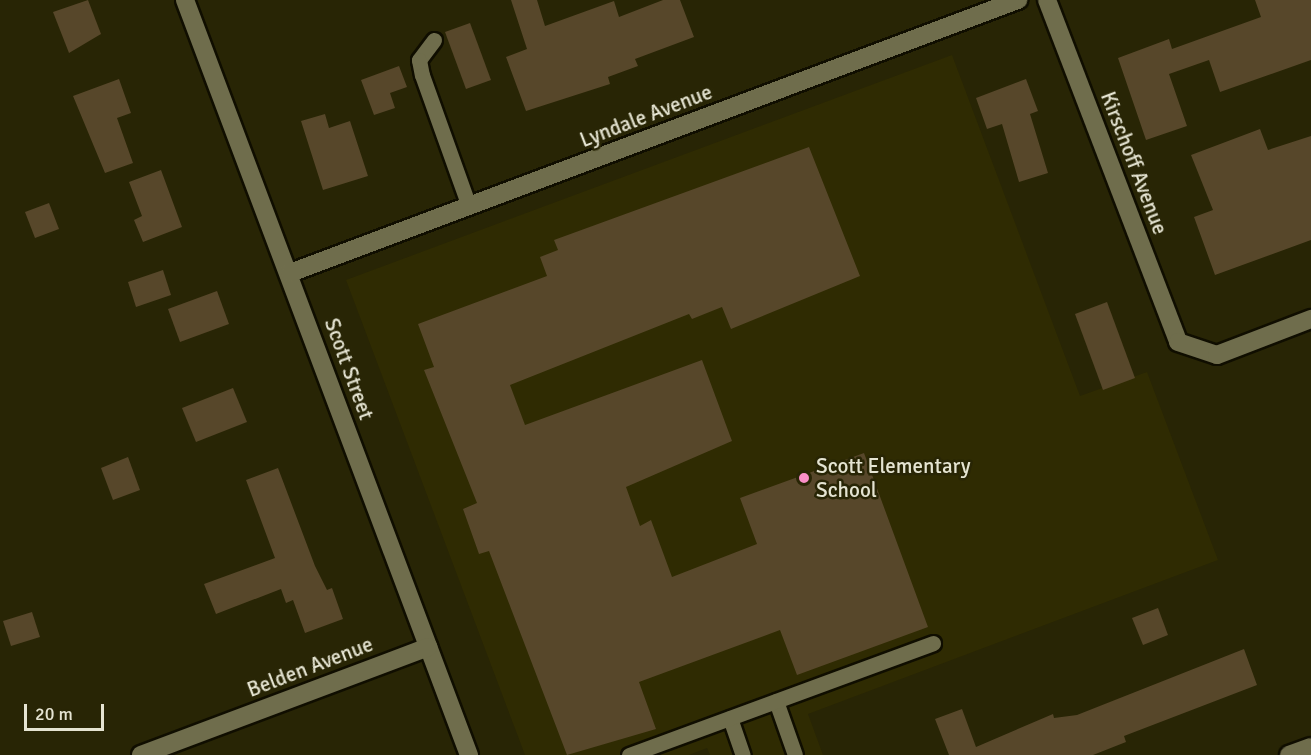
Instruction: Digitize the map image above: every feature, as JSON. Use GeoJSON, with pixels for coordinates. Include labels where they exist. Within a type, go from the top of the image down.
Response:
{"type":"FeatureCollection","features":[{"type":"Feature","properties":{"kind":"street","name":"Scott Street"},"geometry":{"type":"LineString","coordinates":[[185,0],[290,273],[469,755]]}},
{"type":"Feature","properties":{"kind":"street","name":"Lyndale Avenue"},"geometry":{"type":"LineString","coordinates":[[290,273],[1018,0]]}},
{"type":"Feature","properties":{"kind":"street","name":"Kirschoff Avenue"},"geometry":{"type":"LineString","coordinates":[[1047,0],[1178,342],[1217,355],[1311,319]]}},
{"type":"Feature","properties":{"kind":"street","name":"Belden Avenue"},"geometry":{"type":"LineString","coordinates":[[141,755],[428,646]]}},
{"type":"Feature","properties":{"kind":"street"},"geometry":{"type":"LineString","coordinates":[[1289,755],[1311,747]]}},
{"type":"Feature","properties":{"kind":"lane"},"geometry":{"type":"LineString","coordinates":[[434,40],[419,60],[422,75],[469,206]]}},
{"type":"Feature","properties":{"kind":"lane"},"geometry":{"type":"LineString","coordinates":[[629,755],[933,643]]}},
{"type":"Feature","properties":{"kind":"lane"},"geometry":{"type":"LineString","coordinates":[[776,701],[795,755]]}},
{"type":"Feature","properties":{"kind":"lane"},"geometry":{"type":"LineString","coordinates":[[730,718],[743,755]]}},
{"type":"Feature","properties":{"kind":"shaded area","name":"Scott Elementary School"},"geometry":{"type":"Polygon","coordinates":[[[952,55],[1080,396],[1147,372],[1218,560],[808,714],[823,755],[710,755],[707,748],[689,755],[525,755],[346,280],[952,55]]]}},
{"type":"Feature","properties":{"kind":"building"},"geometry":{"type":"Polygon","coordinates":[[[88,0],[101,34],[69,53],[53,12],[88,0]]]}},
{"type":"Feature","properties":{"kind":"building"},"geometry":{"type":"Polygon","coordinates":[[[511,0],[537,0],[545,26],[614,1],[619,17],[663,0],[680,0],[694,37],[635,59],[638,66],[608,77],[610,84],[526,111],[506,57],[527,49],[511,0]]]}},
{"type":"Feature","properties":{"kind":"building"},"geometry":{"type":"Polygon","coordinates":[[[1255,0],[1311,0],[1311,60],[1220,92],[1209,60],[1169,74],[1187,126],[1146,140],[1118,58],[1169,39],[1172,49],[1261,17],[1255,0]]]}},
{"type":"Feature","properties":{"kind":"building"},"geometry":{"type":"Polygon","coordinates":[[[470,23],[491,80],[466,89],[445,32],[470,23]]]}},
{"type":"Feature","properties":{"kind":"building"},"geometry":{"type":"Polygon","coordinates":[[[399,66],[407,87],[390,93],[395,108],[374,115],[361,80],[399,66]]]}},
{"type":"Feature","properties":{"kind":"building"},"geometry":{"type":"Polygon","coordinates":[[[119,79],[131,113],[117,118],[133,163],[105,173],[73,96],[119,79]]]}},
{"type":"Feature","properties":{"kind":"building"},"geometry":{"type":"Polygon","coordinates":[[[1026,79],[1038,111],[1030,114],[1048,173],[1019,182],[1002,124],[987,129],[976,98],[1026,79]]]}},
{"type":"Feature","properties":{"kind":"building"},"geometry":{"type":"Polygon","coordinates":[[[325,114],[329,128],[350,121],[368,176],[323,190],[301,121],[325,114]]]}},
{"type":"Feature","properties":{"kind":"building"},"geometry":{"type":"Polygon","coordinates":[[[1260,129],[1268,150],[1311,136],[1311,240],[1215,275],[1194,217],[1213,210],[1191,155],[1260,129]]]}},
{"type":"Feature","properties":{"kind":"building"},"geometry":{"type":"Polygon","coordinates":[[[809,147],[860,276],[731,329],[722,307],[692,319],[689,314],[510,385],[525,425],[702,360],[732,441],[626,487],[640,526],[651,520],[672,577],[757,544],[740,498],[864,453],[928,627],[797,675],[780,630],[639,682],[656,729],[567,755],[489,551],[479,554],[463,509],[477,503],[424,370],[434,367],[418,324],[547,276],[540,257],[558,250],[554,240],[809,147]]]}},
{"type":"Feature","properties":{"kind":"building"},"geometry":{"type":"Polygon","coordinates":[[[161,170],[182,227],[143,242],[134,220],[142,216],[129,182],[161,170]]]}},
{"type":"Feature","properties":{"kind":"building"},"geometry":{"type":"Polygon","coordinates":[[[49,203],[59,229],[35,238],[25,212],[49,203]]]}},
{"type":"Feature","properties":{"kind":"building"},"geometry":{"type":"Polygon","coordinates":[[[163,270],[171,295],[136,307],[128,282],[163,270]]]}},
{"type":"Feature","properties":{"kind":"building"},"geometry":{"type":"Polygon","coordinates":[[[217,291],[229,324],[180,342],[168,309],[217,291]]]}},
{"type":"Feature","properties":{"kind":"building"},"geometry":{"type":"Polygon","coordinates":[[[1107,302],[1135,378],[1103,390],[1075,314],[1107,302]]]}},
{"type":"Feature","properties":{"kind":"building"},"geometry":{"type":"Polygon","coordinates":[[[233,388],[247,422],[196,442],[182,408],[233,388]]]}},
{"type":"Feature","properties":{"kind":"building"},"geometry":{"type":"Polygon","coordinates":[[[128,457],[140,490],[113,500],[101,468],[128,457]]]}},
{"type":"Feature","properties":{"kind":"building"},"geometry":{"type":"Polygon","coordinates":[[[278,468],[315,566],[327,590],[332,588],[343,619],[305,633],[293,600],[286,603],[281,589],[216,614],[204,584],[275,558],[246,480],[278,468]]]}},
{"type":"Feature","properties":{"kind":"building"},"geometry":{"type":"Polygon","coordinates":[[[1158,608],[1168,635],[1143,645],[1132,618],[1158,608]]]}},
{"type":"Feature","properties":{"kind":"building"},"geometry":{"type":"Polygon","coordinates":[[[32,612],[40,637],[11,646],[3,621],[32,612]]]}},
{"type":"Feature","properties":{"kind":"building"},"geometry":{"type":"Polygon","coordinates":[[[1244,649],[1257,685],[1124,736],[1126,742],[1093,755],[949,755],[935,719],[962,709],[976,747],[1053,714],[1054,718],[1077,715],[1244,649]]]}},
{"type":"Feature","properties":{"kind":"place","name":"Scott Elementary School"},"geometry":{"type":"Point","coordinates":[804,478]}}]}
